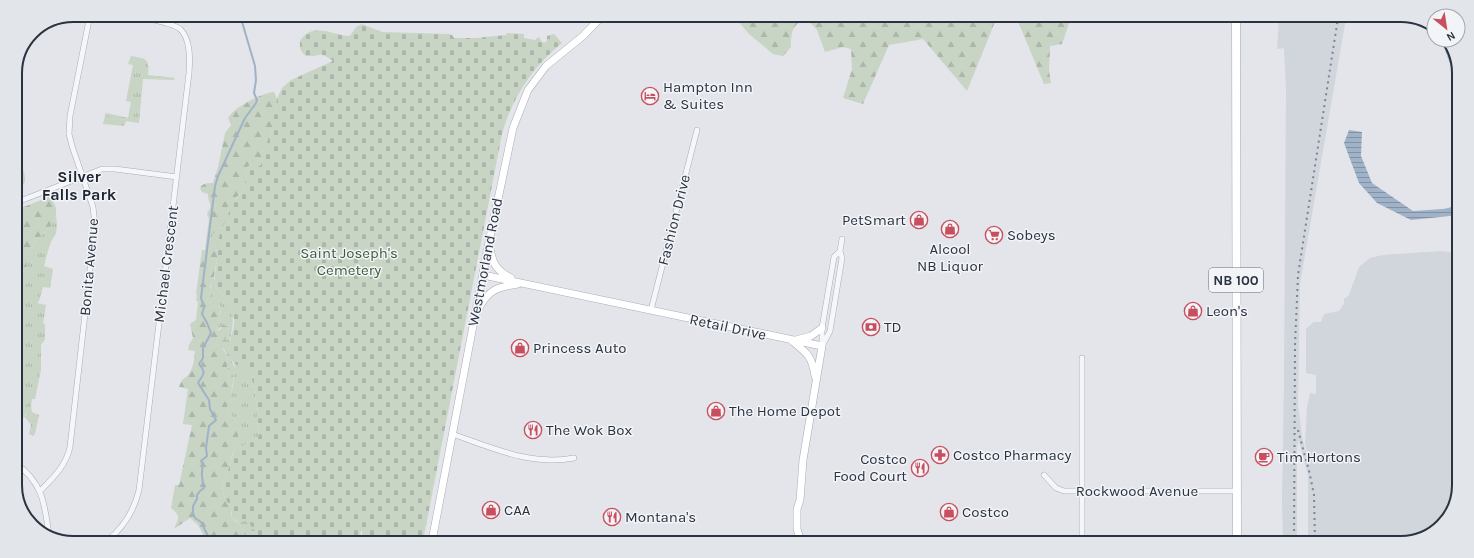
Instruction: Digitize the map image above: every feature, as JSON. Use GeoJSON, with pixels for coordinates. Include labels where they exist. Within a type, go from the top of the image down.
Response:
{"type":"FeatureCollection","features":[{"type":"Feature","properties":{"kind":"main road","name":"NB 100"},"geometry":{"type":"LineString","coordinates":[[1236,22],[1237,536]]}},
{"type":"Feature","properties":{"kind":"street","name":"Bonita Avenue"},"geometry":{"type":"LineString","coordinates":[[40,491],[55,476],[63,465],[67,457],[70,443],[95,226],[93,207],[70,140],[69,125],[89,22]]}},
{"type":"Feature","properties":{"kind":"street","name":"Michael Crescent"},"geometry":{"type":"LineString","coordinates":[[112,536],[128,518],[139,490],[189,73],[189,54],[186,38],[177,26],[161,22]]}},
{"type":"Feature","properties":{"kind":"street","name":"Westmorland Road"},"geometry":{"type":"LineString","coordinates":[[433,536],[489,242],[513,128],[528,90],[546,66],[584,36],[597,22]]}},
{"type":"Feature","properties":{"kind":"street","name":"Fashion Drive"},"geometry":{"type":"LineString","coordinates":[[651,310],[697,130]]}},
{"type":"Feature","properties":{"kind":"street"},"geometry":{"type":"LineString","coordinates":[[22,200],[98,170],[110,168],[177,177]]}},
{"type":"Feature","properties":{"kind":"street"},"geometry":{"type":"LineString","coordinates":[[822,346],[830,331],[842,258],[840,251],[842,239]]}},
{"type":"Feature","properties":{"kind":"street"},"geometry":{"type":"LineString","coordinates":[[489,242],[493,261],[497,268],[505,275],[522,283]]}},
{"type":"Feature","properties":{"kind":"street"},"geometry":{"type":"LineString","coordinates":[[800,536],[802,529],[802,509],[800,500],[803,460],[822,346],[822,328],[834,257],[840,251]]}},
{"type":"Feature","properties":{"kind":"street","name":"Retail Drive"},"geometry":{"type":"LineString","coordinates":[[483,275],[822,346]]}},
{"type":"Feature","properties":{"kind":"street"},"geometry":{"type":"LineString","coordinates":[[475,315],[482,301],[493,290],[522,283]]}},
{"type":"Feature","properties":{"kind":"street"},"geometry":{"type":"LineString","coordinates":[[790,340],[800,340],[822,328]]}},
{"type":"Feature","properties":{"kind":"street"},"geometry":{"type":"LineString","coordinates":[[790,340],[808,355],[813,364],[816,383]]}},
{"type":"Feature","properties":{"kind":"street"},"geometry":{"type":"LineString","coordinates":[[1082,358],[1082,536]]}},
{"type":"Feature","properties":{"kind":"street"},"geometry":{"type":"LineString","coordinates":[[452,434],[524,458],[546,461],[574,458]]}},
{"type":"Feature","properties":{"kind":"street"},"geometry":{"type":"LineString","coordinates":[[22,469],[29,475],[40,491],[48,529]]}},
{"type":"Feature","properties":{"kind":"street","name":"Rockwood Avenue"},"geometry":{"type":"LineString","coordinates":[[1044,475],[1058,490],[1064,491],[1237,491]]}},
{"type":"Feature","properties":{"kind":"shaded area"},"geometry":{"type":"Polygon","coordinates":[[[1279,22],[1345,22],[1300,284],[1298,404],[1302,436],[1306,453],[1305,443],[1307,407],[1310,393],[1316,394],[1316,375],[1306,373],[1306,329],[1314,322],[1321,322],[1324,314],[1339,311],[1344,304],[1344,299],[1349,295],[1359,267],[1370,258],[1383,255],[1441,251],[1452,252],[1451,495],[1447,507],[1432,525],[1423,531],[1411,535],[1308,536],[1308,475],[1299,441],[1297,447],[1297,536],[1283,536],[1286,88],[1284,48],[1277,49],[1279,22]]]}},
{"type":"Feature","properties":{"kind":"green space"},"geometry":{"type":"Polygon","coordinates":[[[739,22],[799,22],[792,33],[791,47],[783,56],[773,54],[749,34],[739,22]]]}},
{"type":"Feature","properties":{"kind":"green space"},"geometry":{"type":"Polygon","coordinates":[[[810,22],[995,22],[967,91],[923,39],[889,45],[863,104],[843,98],[852,69],[851,49],[843,47],[825,52],[817,30],[810,22]]]}},
{"type":"Feature","properties":{"kind":"green space"},"geometry":{"type":"Polygon","coordinates":[[[1018,22],[1069,22],[1062,44],[1050,46],[1049,71],[1051,83],[1044,84],[1018,22]]]}},
{"type":"Feature","properties":{"kind":"green space","name":"Saint Joseph's Cemetery"},"geometry":{"type":"Polygon","coordinates":[[[362,24],[382,32],[449,34],[454,38],[476,38],[506,35],[507,33],[524,34],[524,38],[535,40],[539,37],[544,43],[547,41],[547,36],[554,34],[562,43],[542,62],[525,84],[518,95],[506,121],[502,134],[424,536],[362,536],[361,531],[360,536],[257,536],[255,530],[246,521],[237,521],[232,518],[231,508],[224,496],[222,487],[234,450],[257,439],[259,434],[257,421],[258,411],[251,374],[246,369],[235,364],[231,359],[229,349],[234,319],[228,301],[214,284],[220,230],[236,200],[243,192],[247,174],[246,168],[250,165],[257,167],[261,165],[262,155],[271,132],[277,99],[282,88],[291,80],[333,61],[322,55],[306,56],[302,53],[300,48],[302,39],[308,33],[313,31],[325,31],[350,36],[356,27],[362,24]]]}},
{"type":"Feature","properties":{"kind":"green space"},"geometry":{"type":"Polygon","coordinates":[[[131,56],[146,60],[148,65],[148,75],[175,78],[174,80],[143,79],[139,123],[126,121],[124,126],[103,124],[105,116],[116,119],[128,118],[131,102],[126,101],[133,65],[128,64],[131,56]]]}},
{"type":"Feature","properties":{"kind":"green space"},"geometry":{"type":"Polygon","coordinates":[[[274,92],[277,99],[273,124],[269,139],[262,155],[261,165],[257,168],[250,165],[246,168],[247,174],[243,192],[237,197],[225,225],[209,236],[207,234],[209,219],[207,214],[210,204],[208,194],[202,192],[200,188],[202,185],[213,183],[225,133],[231,125],[228,118],[236,109],[249,101],[274,92]]]}},
{"type":"Feature","properties":{"kind":"green space"},"geometry":{"type":"Polygon","coordinates":[[[106,113],[128,118],[123,120],[113,119],[105,116],[106,113]]]}},
{"type":"Feature","properties":{"kind":"green space"},"geometry":{"type":"Polygon","coordinates":[[[22,167],[25,178],[24,184],[22,185],[22,167]]]}},
{"type":"Feature","properties":{"kind":"green space"},"geometry":{"type":"Polygon","coordinates":[[[51,196],[56,208],[56,216],[48,229],[37,239],[28,253],[26,266],[22,272],[22,208],[51,196]]]}},
{"type":"Feature","properties":{"kind":"green space"},"geometry":{"type":"Polygon","coordinates":[[[56,216],[56,234],[50,245],[44,266],[53,269],[50,288],[43,287],[37,303],[46,305],[43,324],[45,324],[45,339],[41,345],[41,370],[35,399],[32,399],[31,406],[32,412],[39,415],[35,434],[33,436],[29,434],[31,425],[25,417],[26,415],[24,411],[22,411],[22,274],[28,253],[37,239],[48,229],[56,216]]]}},
{"type":"Feature","properties":{"kind":"green space"},"geometry":{"type":"Polygon","coordinates":[[[218,228],[221,229],[218,251],[216,249],[205,250],[207,234],[210,235],[218,228]]]}},
{"type":"Feature","properties":{"kind":"green space"},"geometry":{"type":"Polygon","coordinates":[[[214,248],[218,251],[214,277],[210,286],[212,294],[207,301],[216,303],[220,309],[221,313],[217,331],[220,330],[223,325],[228,327],[222,335],[222,347],[228,359],[227,376],[232,387],[231,396],[227,407],[229,413],[239,423],[240,429],[238,442],[233,452],[222,487],[224,496],[231,508],[231,515],[234,520],[239,523],[244,536],[204,536],[198,525],[190,518],[174,529],[178,515],[171,508],[175,485],[179,485],[192,425],[183,424],[188,389],[179,387],[182,380],[191,371],[194,359],[195,351],[188,350],[193,338],[190,324],[196,320],[198,301],[196,301],[196,294],[202,250],[214,248]]]}},
{"type":"Feature","properties":{"kind":"green space"},"geometry":{"type":"Polygon","coordinates":[[[214,277],[217,289],[226,298],[231,308],[233,324],[230,340],[228,336],[228,327],[221,327],[217,331],[221,312],[219,305],[207,301],[214,277]]]}},
{"type":"Feature","properties":{"kind":"green space"},"geometry":{"type":"Polygon","coordinates":[[[228,327],[230,356],[235,369],[232,387],[227,376],[228,359],[222,347],[222,335],[228,327]]]}},
{"type":"Feature","properties":{"kind":"green space"},"geometry":{"type":"Polygon","coordinates":[[[234,363],[248,370],[251,374],[258,411],[257,421],[259,434],[257,439],[234,450],[240,429],[235,419],[229,413],[227,407],[232,391],[235,369],[234,363]]]}},
{"type":"Feature","properties":{"kind":"green space"},"geometry":{"type":"Polygon","coordinates":[[[22,411],[25,412],[25,417],[22,418],[22,411]]]}},
{"type":"Feature","properties":{"kind":"green space"},"geometry":{"type":"Polygon","coordinates":[[[245,520],[255,530],[257,536],[244,536],[237,521],[245,520]]]}},
{"type":"Feature","properties":{"kind":"water"},"geometry":{"type":"Polygon","coordinates":[[[1445,48],[1451,63],[1452,68],[1445,50],[1445,48]]]}},
{"type":"Feature","properties":{"kind":"water"},"geometry":{"type":"Polygon","coordinates":[[[1349,130],[1362,132],[1361,156],[1372,183],[1413,211],[1452,207],[1452,216],[1411,220],[1377,203],[1359,183],[1344,143],[1349,130]]]}},
{"type":"Feature","properties":{"kind":"waterway"},"geometry":{"type":"LineString","coordinates":[[208,536],[201,522],[195,518],[193,513],[193,506],[197,499],[197,495],[204,488],[202,476],[203,465],[201,461],[207,456],[206,448],[209,426],[216,420],[210,409],[209,400],[198,383],[204,372],[199,364],[203,358],[203,348],[211,333],[202,314],[204,307],[201,298],[215,186],[218,176],[245,118],[257,100],[254,93],[256,80],[255,66],[242,22]]}},
{"type":"Feature","properties":{"kind":"railway"},"geometry":{"type":"LineString","coordinates":[[1294,536],[1295,345],[1298,275],[1337,22]]}},
{"type":"Feature","properties":{"kind":"railway"},"geometry":{"type":"LineString","coordinates":[[1298,430],[1314,495],[1315,536]]}},
{"type":"Feature","properties":{"kind":"place","name":"Hampton Inn & Suites"},"geometry":{"type":"Point","coordinates":[650,96]}},
{"type":"Feature","properties":{"kind":"place","name":"PetSmart"},"geometry":{"type":"Point","coordinates":[919,220]}},
{"type":"Feature","properties":{"kind":"place","name":"Alcool NB Liquor"},"geometry":{"type":"Point","coordinates":[950,229]}},
{"type":"Feature","properties":{"kind":"place","name":"Sobeys"},"geometry":{"type":"Point","coordinates":[994,235]}},
{"type":"Feature","properties":{"kind":"place","name":"Leon's"},"geometry":{"type":"Point","coordinates":[1193,311]}},
{"type":"Feature","properties":{"kind":"place","name":"TD"},"geometry":{"type":"Point","coordinates":[871,327]}},
{"type":"Feature","properties":{"kind":"place","name":"Princess Auto"},"geometry":{"type":"Point","coordinates":[520,348]}},
{"type":"Feature","properties":{"kind":"place","name":"The Home Depot"},"geometry":{"type":"Point","coordinates":[716,411]}},
{"type":"Feature","properties":{"kind":"place","name":"The Wok Box"},"geometry":{"type":"Point","coordinates":[533,430]}},
{"type":"Feature","properties":{"kind":"place","name":"Costco Pharmacy"},"geometry":{"type":"Point","coordinates":[940,455]}},
{"type":"Feature","properties":{"kind":"place","name":"Tim Hortons"},"geometry":{"type":"Point","coordinates":[1264,457]}},
{"type":"Feature","properties":{"kind":"place","name":"Costco Food Court"},"geometry":{"type":"Point","coordinates":[920,468]}},
{"type":"Feature","properties":{"kind":"place","name":"CAA"},"geometry":{"type":"Point","coordinates":[491,510]}},
{"type":"Feature","properties":{"kind":"place","name":"Costco"},"geometry":{"type":"Point","coordinates":[949,512]}},
{"type":"Feature","properties":{"kind":"place","name":"Montana's"},"geometry":{"type":"Point","coordinates":[612,517]}},
{"type":"Feature","properties":{"kind":"district","name":"Silver Falls Park"},"geometry":{"type":"Point","coordinates":[79,185]}}]}
